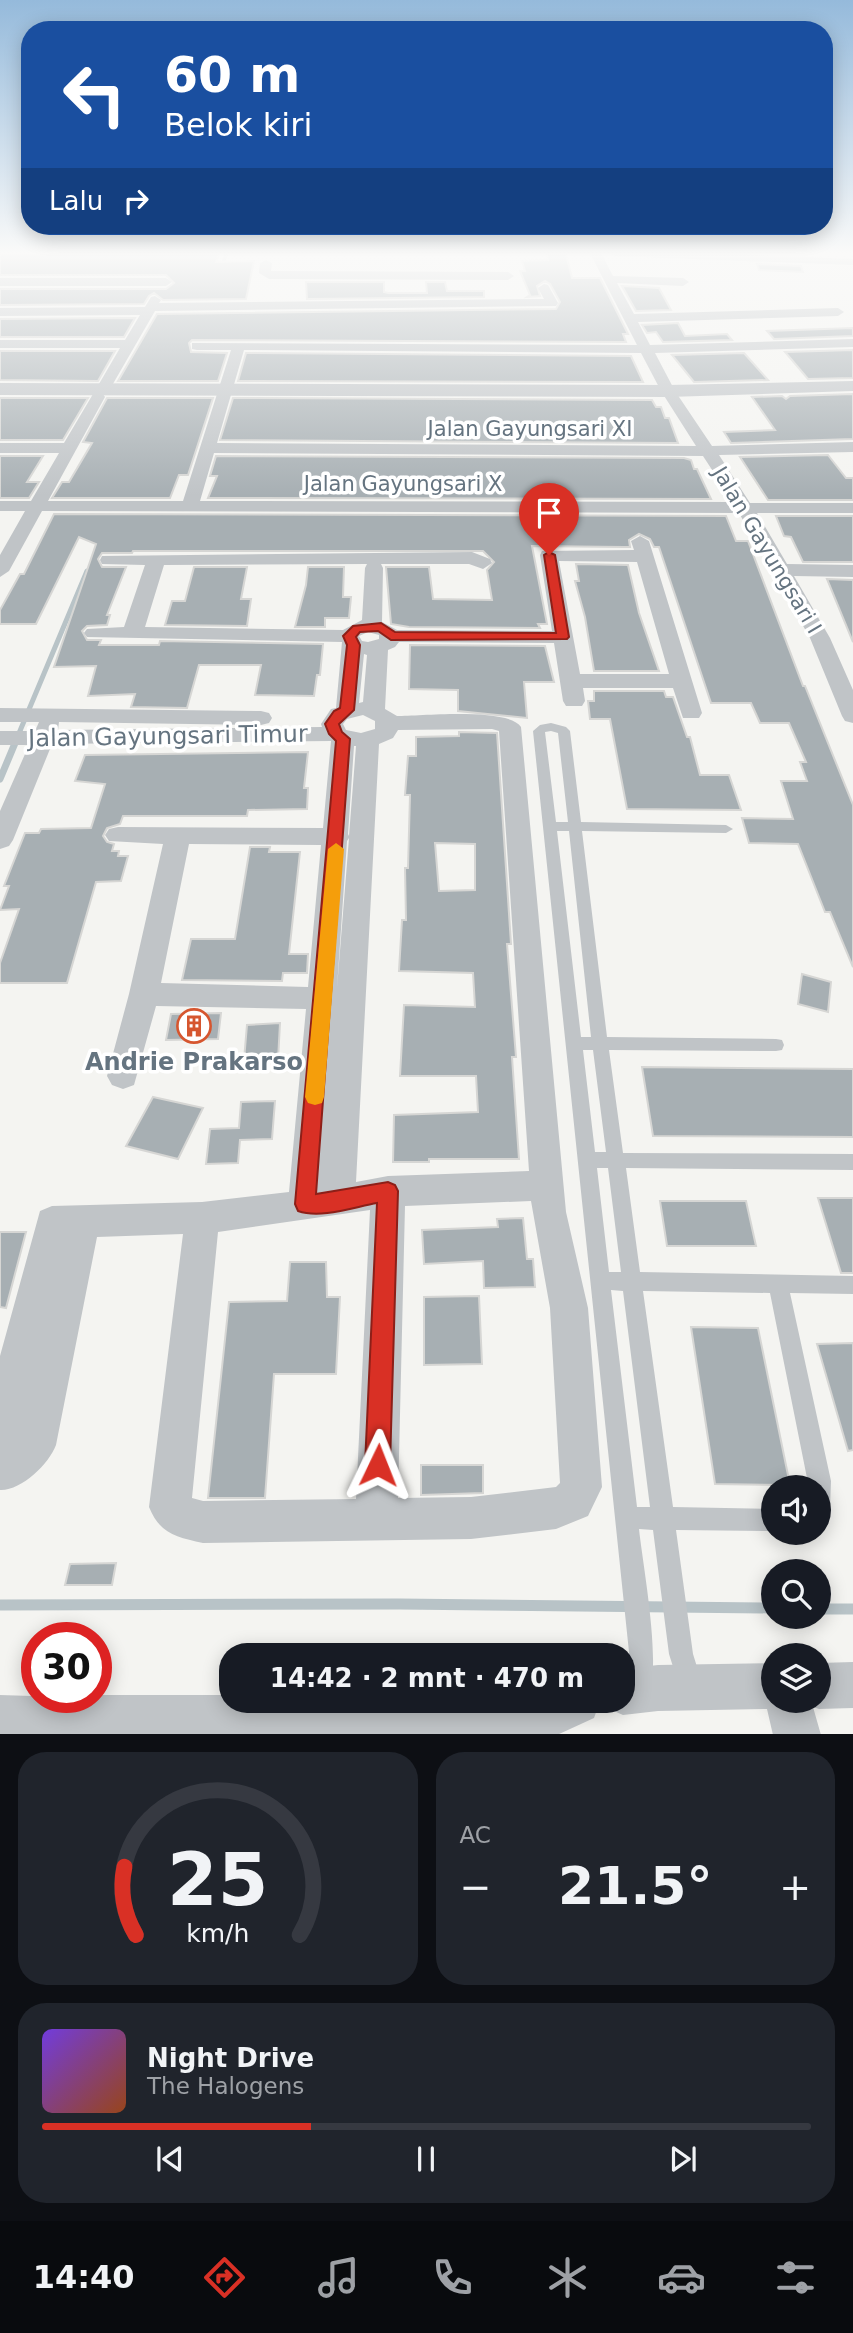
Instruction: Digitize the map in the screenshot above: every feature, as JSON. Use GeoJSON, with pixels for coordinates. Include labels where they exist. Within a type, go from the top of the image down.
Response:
{"type":"FeatureCollection","features":[{"type":"Feature","properties":{"kind":"street"},"geometry":{"type":"LineString","coordinates":[[2,564],[135,334]]}},
{"type":"Feature","properties":{"kind":"street","name":"Jalan Gayungsari I"},"geometry":{"type":"LineString","coordinates":[[641,334],[671,395],[745,508],[780,570],[826,653],[853,716]]}},
{"type":"Feature","properties":{"kind":"street"},"geometry":{"type":"LineString","coordinates":[[197,346],[650,349],[853,343]]}},
{"type":"Feature","properties":{"kind":"street"},"geometry":{"type":"LineString","coordinates":[[0,344],[129,344]]}},
{"type":"Feature","properties":{"kind":"street"},"geometry":{"type":"LineString","coordinates":[[190,506],[239,346]]}},
{"type":"Feature","properties":{"kind":"street"},"geometry":{"type":"LineString","coordinates":[[671,395],[853,386]]}},
{"type":"Feature","properties":{"kind":"street"},"geometry":{"type":"LineString","coordinates":[[0,389],[101,393]]}},
{"type":"Feature","properties":{"kind":"street"},"geometry":{"type":"LineString","coordinates":[[0,397],[101,393],[853,395]]}},
{"type":"Feature","properties":{"kind":"street","name":"Jalan Gayungsari XI"},"geometry":{"type":"LineString","coordinates":[[208,449],[707,451],[853,447]]}},
{"type":"Feature","properties":{"kind":"street"},"geometry":{"type":"LineString","coordinates":[[0,448],[69,448]]}},
{"type":"Feature","properties":{"kind":"street"},"geometry":{"type":"LineString","coordinates":[[0,506],[37,506]]}},
{"type":"Feature","properties":{"kind":"street","name":"Jalan Gayungsari X"},"geometry":{"type":"LineString","coordinates":[[37,506],[853,508]]}},
{"type":"Feature","properties":{"kind":"street"},"geometry":{"type":"LineString","coordinates":[[681,681],[572,691],[549,555],[642,548],[691,713]]}},
{"type":"Feature","properties":{"kind":"street"},"geometry":{"type":"LineString","coordinates":[[109,560],[472,558],[483,563],[476,567],[198,567],[184,566],[180,560]]}},
{"type":"Feature","properties":{"kind":"street"},"geometry":{"type":"LineString","coordinates":[[133,632],[157,559]]}},
{"type":"Feature","properties":{"kind":"street"},"geometry":{"type":"LineString","coordinates":[[372,626],[374,568]]}},
{"type":"Feature","properties":{"kind":"street"},"geometry":{"type":"LineString","coordinates":[[780,570],[853,571]]}},
{"type":"Feature","properties":{"kind":"street"},"geometry":{"type":"LineString","coordinates":[[322,1203],[337,999],[356,725],[351,640],[357,629],[372,626],[388,631],[356,725],[337,837],[337,999]]}},
{"type":"Feature","properties":{"kind":"street"},"geometry":{"type":"LineString","coordinates":[[94,633],[351,640],[369,649],[385,642],[563,637]]}},
{"type":"Feature","properties":{"kind":"street"},"geometry":{"type":"LineString","coordinates":[[826,653],[853,653]]}},
{"type":"Feature","properties":{"kind":"street","name":"Jalan Gayungsari Timur"},"geometry":{"type":"LineString","coordinates":[[1,723],[41,727],[494,722],[510,727],[547,1185]]}},
{"type":"Feature","properties":{"kind":"street"},"geometry":{"type":"LineString","coordinates":[[0,839],[41,727]]}},
{"type":"Feature","properties":{"kind":"street"},"geometry":{"type":"LineString","coordinates":[[118,835],[337,837]]}},
{"type":"Feature","properties":{"kind":"street"},"geometry":{"type":"LineString","coordinates":[[124,1076],[178,835]]}},
{"type":"Feature","properties":{"kind":"street"},"geometry":{"type":"LineString","coordinates":[[144,994],[337,999]]}},
{"type":"Feature","properties":{"kind":"street"},"geometry":{"type":"LineString","coordinates":[[1,1460],[36,1445],[82,1222],[202,1218],[322,1203],[388,1191],[547,1185],[549,1212],[569,1308],[580,1487],[573,1501],[556,1507],[471,1518],[203,1522],[182,1517],[170,1507],[202,1218]]}},
{"type":"Feature","properties":{"kind":"street"},"geometry":{"type":"LineString","coordinates":[[376,1519],[388,1191]]}},
{"type":"Feature","properties":{"kind":"street"},"geometry":{"type":"LineString","coordinates":[[635,1678],[686,1671],[761,1684]]}},
{"type":"Feature","properties":{"kind":"street"},"geometry":{"type":"LineString","coordinates":[[831,1686],[853,1685]]}},
{"type":"Feature","properties":{"kind":"street"},"geometry":{"type":"LineString","coordinates":[[791,1713],[797,1734]]}},
{"type":"Feature","properties":{"kind":"street"},"geometry":{"type":"LineString","coordinates":[[0,1719],[552,1718]]}},
{"type":"Feature","properties":{"kind":"lane"},"geometry":{"type":"LineString","coordinates":[[633,1643],[630,1554],[539,732],[544,728],[556,727],[564,731],[600,1043],[668,1559],[686,1671]]}},
{"type":"Feature","properties":{"kind":"lane"},"geometry":{"type":"LineString","coordinates":[[549,826],[726,829]]}},
{"type":"Feature","properties":{"kind":"lane"},"geometry":{"type":"LineString","coordinates":[[573,1043],[776,1045]]}},
{"type":"Feature","properties":{"kind":"lane"},"geometry":{"type":"LineString","coordinates":[[587,1160],[853,1162]]}},
{"type":"Feature","properties":{"kind":"lane"},"geometry":{"type":"LineString","coordinates":[[600,1281],[853,1285]]}},
{"type":"Feature","properties":{"kind":"lane"},"geometry":{"type":"LineString","coordinates":[[778,1284],[819,1475]]}},
{"type":"Feature","properties":{"kind":"lane"},"geometry":{"type":"LineString","coordinates":[[626,1518],[761,1520]]}},
{"type":"Feature","properties":{"kind":"building"},"geometry":{"type":"Polygon","coordinates":[[[0,334],[126,334],[124,337],[0,337],[0,334]]]}},
{"type":"Feature","properties":{"kind":"building"},"geometry":{"type":"Polygon","coordinates":[[[145,334],[628,334],[623,334],[626,342],[192,340],[189,343],[191,352],[227,353],[218,381],[118,381],[145,334]]]}},
{"type":"Feature","properties":{"kind":"building"},"geometry":{"type":"Polygon","coordinates":[[[657,334],[727,334],[732,340],[663,342],[657,334]]]}},
{"type":"Feature","properties":{"kind":"building"},"geometry":{"type":"Polygon","coordinates":[[[770,334],[853,334],[853,336],[774,339],[770,334]]]}},
{"type":"Feature","properties":{"kind":"building"},"geometry":{"type":"Polygon","coordinates":[[[853,350],[853,378],[808,379],[785,352],[853,350]]]}},
{"type":"Feature","properties":{"kind":"building"},"geometry":{"type":"Polygon","coordinates":[[[0,351],[115,351],[98,381],[0,380],[0,351]]]}},
{"type":"Feature","properties":{"kind":"building"},"geometry":{"type":"Polygon","coordinates":[[[246,353],[631,356],[643,382],[238,381],[246,353]]]}},
{"type":"Feature","properties":{"kind":"building"},"geometry":{"type":"Polygon","coordinates":[[[744,353],[768,380],[694,382],[672,355],[744,353]]]}},
{"type":"Feature","properties":{"kind":"building"},"geometry":{"type":"Polygon","coordinates":[[[853,394],[853,439],[731,443],[724,432],[775,430],[752,397],[782,396],[786,399],[790,396],[853,394]]]}},
{"type":"Feature","properties":{"kind":"building"},"geometry":{"type":"Polygon","coordinates":[[[0,398],[88,398],[63,440],[0,440],[0,398]]]}},
{"type":"Feature","properties":{"kind":"building"},"geometry":{"type":"Polygon","coordinates":[[[107,398],[213,398],[188,475],[179,475],[170,498],[52,498],[62,482],[69,482],[92,443],[83,442],[107,398]]]}},
{"type":"Feature","properties":{"kind":"building"},"geometry":{"type":"Polygon","coordinates":[[[233,398],[652,400],[656,407],[661,407],[665,418],[669,418],[678,443],[220,440],[233,398]]]}},
{"type":"Feature","properties":{"kind":"building"},"geometry":{"type":"Polygon","coordinates":[[[828,455],[846,478],[853,478],[853,500],[768,500],[740,457],[828,455]]]}},
{"type":"Feature","properties":{"kind":"building"},"geometry":{"type":"Polygon","coordinates":[[[0,456],[43,456],[27,482],[39,482],[29,498],[0,498],[0,456]]]}},
{"type":"Feature","properties":{"kind":"building"},"geometry":{"type":"Polygon","coordinates":[[[216,456],[684,458],[691,460],[694,469],[697,469],[711,499],[208,498],[217,476],[210,476],[216,456]]]}},
{"type":"Feature","properties":{"kind":"building"},"geometry":{"type":"Polygon","coordinates":[[[54,514],[726,516],[736,541],[748,541],[803,686],[853,805],[853,967],[830,912],[825,912],[798,844],[749,843],[742,818],[793,819],[781,781],[807,781],[800,762],[806,762],[789,723],[760,723],[751,703],[711,703],[659,547],[654,547],[650,539],[639,534],[629,540],[630,547],[532,546],[547,624],[538,624],[540,628],[409,627],[391,624],[386,567],[429,567],[433,599],[492,600],[487,570],[494,562],[483,551],[102,553],[98,559],[102,567],[126,567],[107,615],[110,615],[107,625],[87,626],[82,631],[87,640],[101,640],[99,645],[159,645],[160,641],[323,644],[320,675],[317,675],[314,696],[255,695],[261,665],[199,665],[187,708],[131,707],[135,694],[88,696],[96,666],[54,667],[96,544],[79,537],[36,624],[0,624],[0,610],[20,574],[24,574],[54,514]]]}},
{"type":"Feature","properties":{"kind":"building"},"geometry":{"type":"Polygon","coordinates":[[[776,516],[853,516],[853,562],[803,562],[791,537],[784,536],[776,516]]]}},
{"type":"Feature","properties":{"kind":"building"},"geometry":{"type":"Polygon","coordinates":[[[576,564],[628,565],[639,613],[659,671],[594,671],[585,617],[575,581],[579,581],[576,564]]]}},
{"type":"Feature","properties":{"kind":"building"},"geometry":{"type":"Polygon","coordinates":[[[194,567],[247,567],[241,599],[251,599],[247,626],[165,625],[172,601],[185,601],[194,567]]]}},
{"type":"Feature","properties":{"kind":"building"},"geometry":{"type":"Polygon","coordinates":[[[308,567],[344,567],[343,597],[351,597],[349,618],[325,618],[325,627],[295,627],[308,567]]]}},
{"type":"Feature","properties":{"kind":"building"},"geometry":{"type":"Polygon","coordinates":[[[827,579],[853,580],[853,642],[827,579]]]}},
{"type":"Feature","properties":{"kind":"building"},"geometry":{"type":"Polygon","coordinates":[[[410,645],[545,646],[554,682],[524,682],[527,718],[458,711],[458,690],[409,689],[410,645]]]}},
{"type":"Feature","properties":{"kind":"building"},"geometry":{"type":"Polygon","coordinates":[[[594,691],[664,691],[666,697],[673,697],[687,737],[690,737],[700,775],[729,775],[741,810],[627,809],[610,719],[590,719],[588,701],[594,701],[594,691]]]}},
{"type":"Feature","properties":{"kind":"building"},"geometry":{"type":"Polygon","coordinates":[[[459,732],[497,733],[511,944],[507,944],[516,1057],[512,1057],[519,1159],[429,1159],[429,1162],[393,1162],[394,1115],[478,1112],[476,1076],[400,1076],[404,1005],[475,1007],[473,973],[399,971],[402,920],[406,920],[405,868],[408,868],[410,795],[405,795],[408,756],[416,756],[416,737],[459,736],[459,732]],[[435,843],[439,891],[475,890],[475,844],[435,843]]]}},
{"type":"Feature","properties":{"kind":"building"},"geometry":{"type":"Polygon","coordinates":[[[308,752],[304,788],[308,788],[307,809],[248,810],[247,816],[123,816],[120,824],[107,828],[103,836],[107,842],[114,844],[112,851],[119,851],[118,856],[128,856],[121,881],[96,882],[67,983],[0,983],[0,963],[19,909],[0,910],[9,886],[4,886],[25,833],[39,833],[41,829],[91,828],[105,784],[75,781],[85,755],[308,752]]]}},
{"type":"Feature","properties":{"kind":"building"},"geometry":{"type":"Polygon","coordinates":[[[250,847],[270,847],[269,852],[300,852],[289,954],[308,954],[307,973],[283,973],[282,981],[182,980],[191,939],[235,939],[250,847]]]}},
{"type":"Feature","properties":{"kind":"building"},"geometry":{"type":"Polygon","coordinates":[[[802,974],[831,982],[828,1012],[798,1004],[802,974]]]}},
{"type":"Feature","properties":{"kind":"building","name":"Andrie Prakarso"},"geometry":{"type":"Polygon","coordinates":[[[221,1013],[218,1039],[166,1040],[171,1014],[221,1013]]]}},
{"type":"Feature","properties":{"kind":"building"},"geometry":{"type":"Polygon","coordinates":[[[280,1023],[278,1060],[244,1060],[247,1025],[280,1023]]]}},
{"type":"Feature","properties":{"kind":"building"},"geometry":{"type":"Polygon","coordinates":[[[642,1067],[853,1069],[853,1137],[653,1136],[642,1067]]]}},
{"type":"Feature","properties":{"kind":"building"},"geometry":{"type":"Polygon","coordinates":[[[153,1097],[203,1108],[178,1159],[126,1146],[153,1097]]]}},
{"type":"Feature","properties":{"kind":"building"},"geometry":{"type":"Polygon","coordinates":[[[275,1101],[272,1139],[240,1140],[238,1163],[206,1164],[210,1129],[239,1128],[241,1102],[275,1101]]]}},
{"type":"Feature","properties":{"kind":"building"},"geometry":{"type":"Polygon","coordinates":[[[818,1198],[853,1198],[853,1273],[841,1273],[818,1198]]]}},
{"type":"Feature","properties":{"kind":"building"},"geometry":{"type":"Polygon","coordinates":[[[660,1201],[746,1201],[756,1246],[667,1246],[660,1201]]]}},
{"type":"Feature","properties":{"kind":"building"},"geometry":{"type":"Polygon","coordinates":[[[523,1218],[527,1259],[533,1259],[535,1287],[484,1288],[483,1261],[424,1264],[422,1230],[498,1227],[497,1219],[523,1218]]]}},
{"type":"Feature","properties":{"kind":"building"},"geometry":{"type":"Polygon","coordinates":[[[0,1232],[26,1232],[6,1308],[0,1307],[0,1232]]]}},
{"type":"Feature","properties":{"kind":"building"},"geometry":{"type":"Polygon","coordinates":[[[290,1262],[326,1262],[327,1297],[340,1297],[336,1374],[274,1374],[265,1498],[208,1498],[229,1302],[287,1301],[290,1262]]]}},
{"type":"Feature","properties":{"kind":"building"},"geometry":{"type":"Polygon","coordinates":[[[479,1296],[482,1364],[424,1365],[424,1297],[479,1296]]]}},
{"type":"Feature","properties":{"kind":"building"},"geometry":{"type":"Polygon","coordinates":[[[691,1327],[758,1328],[788,1475],[761,1475],[761,1485],[715,1484],[691,1327]]]}},
{"type":"Feature","properties":{"kind":"building"},"geometry":{"type":"Polygon","coordinates":[[[853,1343],[853,1450],[848,1451],[817,1344],[853,1343]]]}},
{"type":"Feature","properties":{"kind":"building"},"geometry":{"type":"Polygon","coordinates":[[[421,1465],[483,1465],[483,1493],[421,1495],[421,1465]]]}},
{"type":"Feature","properties":{"kind":"building"},"geometry":{"type":"Polygon","coordinates":[[[116,1563],[112,1585],[65,1585],[70,1564],[116,1563]]]}},
{"type":"Feature","properties":{"kind":"waterway"},"geometry":{"type":"LineString","coordinates":[[17,738],[87,571]]}},
{"type":"Feature","properties":{"kind":"waterway"},"geometry":{"type":"LineString","coordinates":[[0,779],[18,736]]}},
{"type":"Feature","properties":{"kind":"waterway"},"geometry":{"type":"LineString","coordinates":[[0,1605],[400,1604],[761,1608]]}},
{"type":"Feature","properties":{"kind":"waterway"},"geometry":{"type":"LineString","coordinates":[[831,1609],[853,1609]]}},
{"type":"Feature","properties":{"kind":"slow traffic"},"geometry":{"type":"LineString","coordinates":[[315,1097],[336,849]]}},
{"type":"Feature","properties":{"kind":"place","name":"Andrie Prakarso"},"geometry":{"type":"Point","coordinates":[194,1026]}},
{"type":"Feature","properties":{"kind":"route"},"geometry":{"type":"LineString","coordinates":[[378,1465],[388,1191],[338,1201],[305,1204],[343,739],[333,730],[332,724],[339,714],[347,710],[354,645],[349,636],[364,626],[381,627],[391,636],[563,637],[549,555]]}}]}
